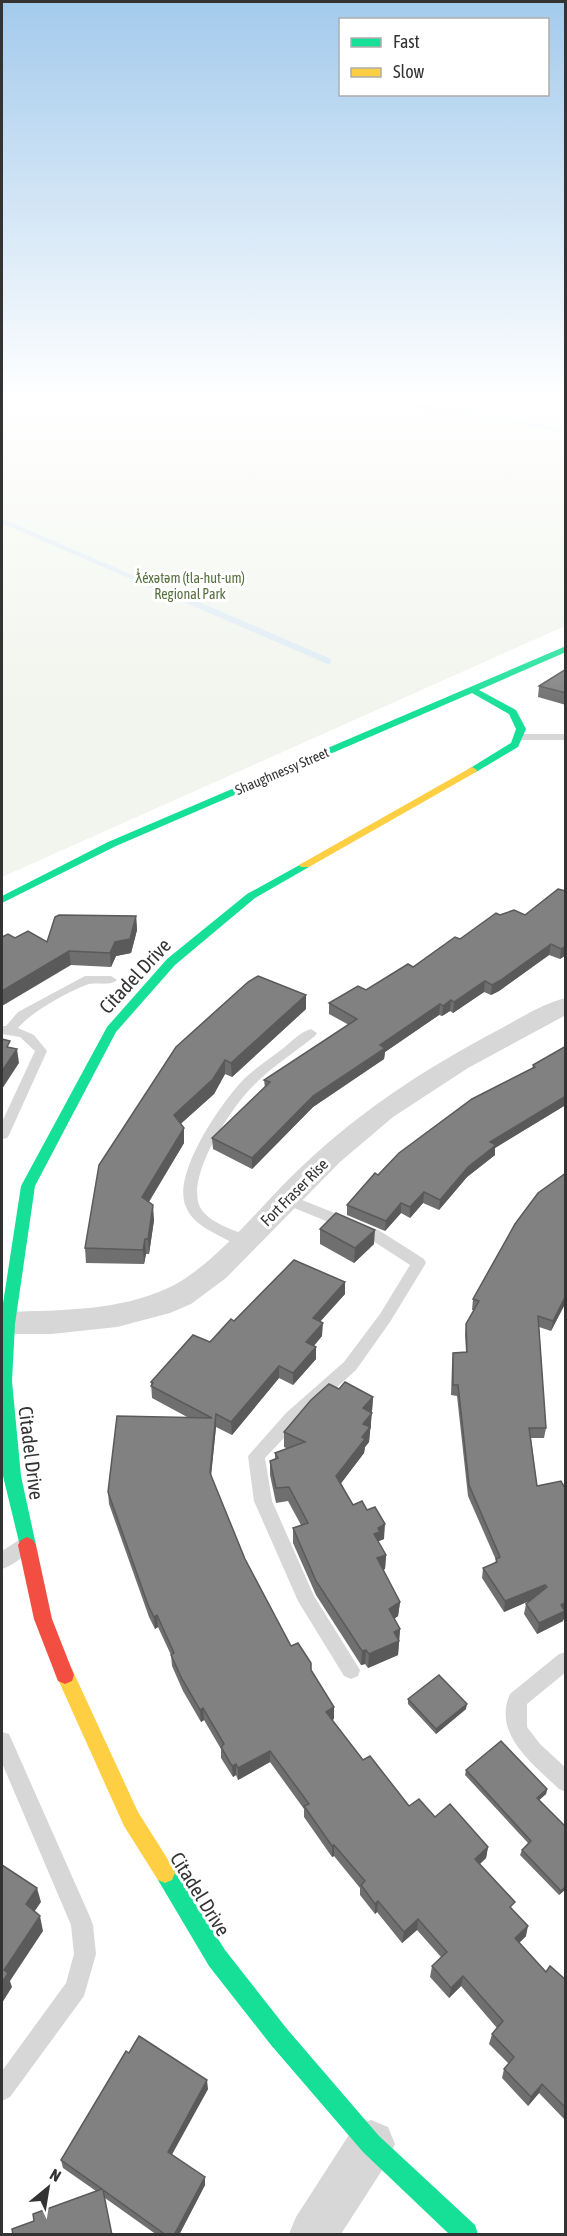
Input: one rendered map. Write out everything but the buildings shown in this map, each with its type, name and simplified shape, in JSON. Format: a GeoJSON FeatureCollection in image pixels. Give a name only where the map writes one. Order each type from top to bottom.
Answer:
{"type":"FeatureCollection","features":[{"type":"Feature","properties":{"kind":"street","name":"Shaughnessy Street"},"geometry":{"type":"LineString","coordinates":[[2,900],[112,844],[566,649]]}},
{"type":"Feature","properties":{"kind":"street"},"geometry":{"type":"LineString","coordinates":[[473,690],[513,712],[519,720],[520,737]]}},
{"type":"Feature","properties":{"kind":"street","name":"Citadel Drive"},"geometry":{"type":"LineString","coordinates":[[466,2235],[371,2144],[279,2037],[217,1958],[131,1819],[72,1697],[43,1619],[12,1476],[5,1419],[4,1324],[28,1186],[111,1030],[171,963],[251,896],[506,752],[520,737]]}},
{"type":"Feature","properties":{"kind":"street","name":"Fort Fraser Rise"},"geometry":{"type":"LineString","coordinates":[[4,1324],[108,1317],[159,1305],[200,1284],[360,1130],[412,1090],[566,1005]]}},
{"type":"Feature","properties":{"kind":"street"},"geometry":{"type":"LineString","coordinates":[[313,2235],[371,2144]]}},
{"type":"Feature","properties":{"kind":"lane"},"geometry":{"type":"LineString","coordinates":[[520,737],[566,736]]}},
{"type":"Feature","properties":{"kind":"lane"},"geometry":{"type":"LineString","coordinates":[[2,1135],[41,1051],[35,1040],[6,1030],[22,1015],[85,980],[111,980]]}},
{"type":"Feature","properties":{"kind":"lane"},"geometry":{"type":"LineString","coordinates":[[245,1241],[205,1221],[193,1208],[188,1193],[190,1184],[212,1136],[237,1095],[249,1082],[312,1034]]}},
{"type":"Feature","properties":{"kind":"lane"},"geometry":{"type":"LineString","coordinates":[[287,1199],[375,1235],[419,1263],[385,1318],[350,1366],[292,1418],[256,1456],[263,1502],[307,1601],[351,1670]]}},
{"type":"Feature","properties":{"kind":"lane"},"geometry":{"type":"LineString","coordinates":[[2,1561],[25,1544]]}},
{"type":"Feature","properties":{"kind":"lane"},"geometry":{"type":"LineString","coordinates":[[566,1660],[517,1700],[517,1730],[533,1751],[566,1782]]}},
{"type":"Feature","properties":{"kind":"lane"},"geometry":{"type":"LineString","coordinates":[[2,1741],[82,1925],[85,1954],[76,1988],[2,2089]]}},
{"type":"Feature","properties":{"kind":"green space","name":"ƛ̓éxətəm (tla-hut-um) Regional Park"},"geometry":{"type":"Polygon","coordinates":[[[2,502],[565,502],[565,626],[2,877],[2,502]]]}},
{"type":"Feature","properties":{"kind":"waterway"},"geometry":{"type":"LineString","coordinates":[[2,521],[185,600]]}},
{"type":"Feature","properties":{"kind":"waterway"},"geometry":{"type":"LineString","coordinates":[[182,598],[328,661]]}},
{"type":"Feature","properties":{"kind":"traffic: fast"},"geometry":{"type":"LineString","coordinates":[[2,900],[112,844],[566,649]]}},
{"type":"Feature","properties":{"kind":"traffic: fast"},"geometry":{"type":"LineString","coordinates":[[472,770],[515,745],[521,729],[513,712],[473,690]]}},
{"type":"Feature","properties":{"kind":"traffic: fast"},"geometry":{"type":"LineString","coordinates":[[27,1545],[12,1476],[4,1381],[7,1324],[28,1186],[111,1030],[171,962],[251,896],[305,865]]}},
{"type":"Feature","properties":{"kind":"traffic: fast"},"geometry":{"type":"LineString","coordinates":[[165,1873],[217,1958],[279,2037],[371,2144],[466,2234]]}},
{"type":"Feature","properties":{"kind":"traffic: slow"},"geometry":{"type":"LineString","coordinates":[[305,865],[472,770]]}},
{"type":"Feature","properties":{"kind":"traffic: slow"},"geometry":{"type":"LineString","coordinates":[[65,1675],[131,1819],[165,1873]]}},
{"type":"Feature","properties":{"kind":"traffic: jam"},"geometry":{"type":"LineString","coordinates":[[27,1545],[43,1619],[65,1675]]}}]}
